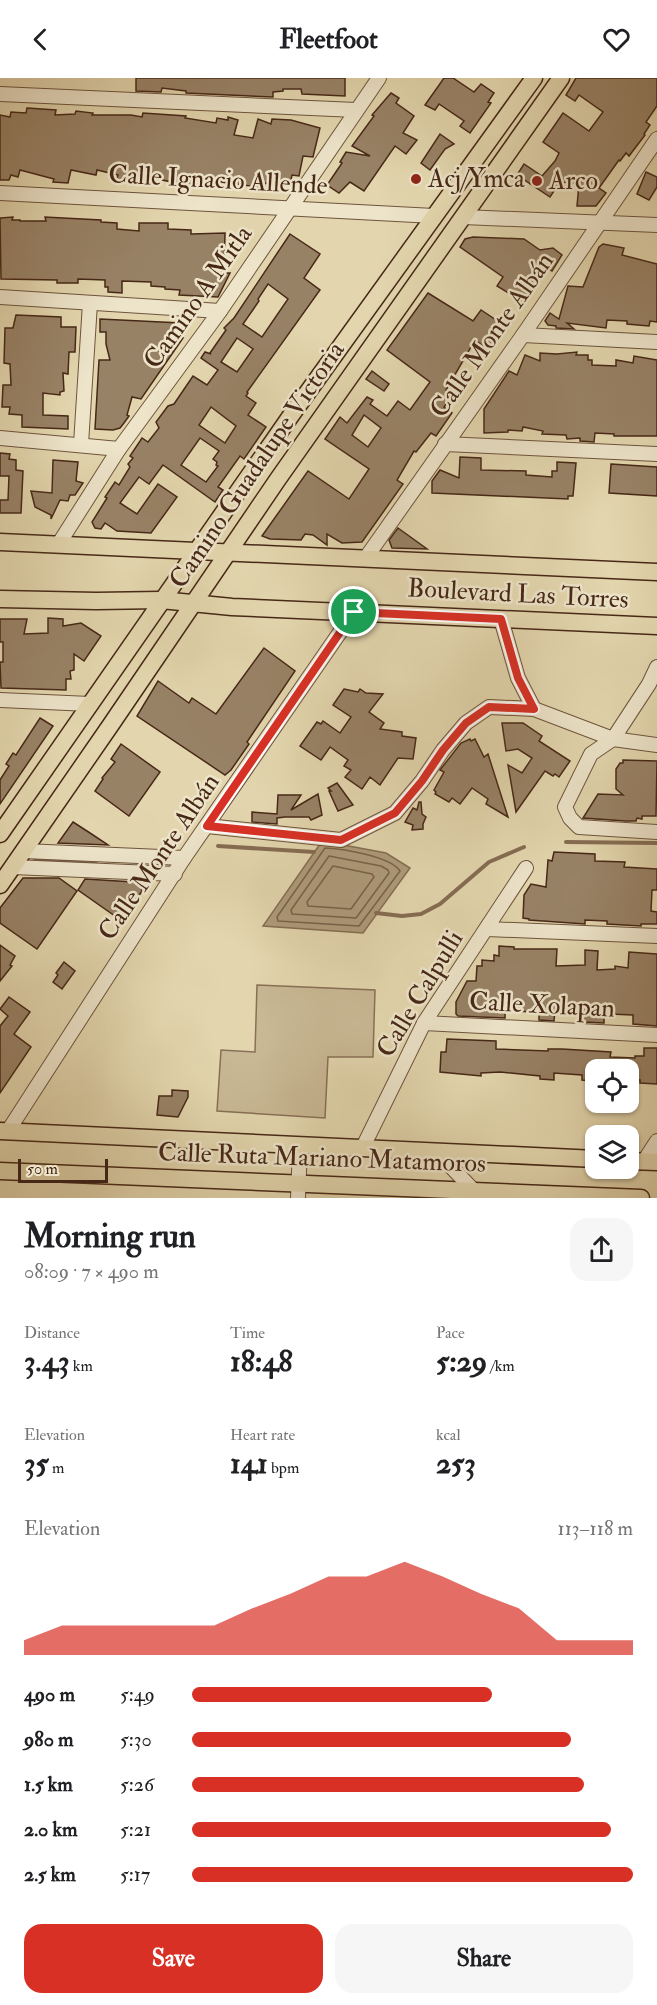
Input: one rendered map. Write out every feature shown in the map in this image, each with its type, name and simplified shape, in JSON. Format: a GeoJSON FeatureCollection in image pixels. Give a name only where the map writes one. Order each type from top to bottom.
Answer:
{"type":"FeatureCollection","features":[{"type":"Feature","properties":{"kind":"main road","name":"Camino Guadalupe Victoria"},"geometry":{"type":"LineString","coordinates":[[0,834],[161,600],[534,78]]}},
{"type":"Feature","properties":{"kind":"main road","name":"Camino Guadalupe Victoria"},"geometry":{"type":"LineString","coordinates":[[0,885],[227,552],[561,78]]}},
{"type":"Feature","properties":{"kind":"main road","name":"Boulevard Las Torres"},"geometry":{"type":"LineString","coordinates":[[0,542],[657,572]]}},
{"type":"Feature","properties":{"kind":"main road","name":"Boulevard Las Torres"},"geometry":{"type":"LineString","coordinates":[[0,599],[161,600],[193,604],[657,626]]}},
{"type":"Feature","properties":{"kind":"main road","name":"Calle Ruta Mariano Matamoros"},"geometry":{"type":"LineString","coordinates":[[4,1131],[585,1159]]}},
{"type":"Feature","properties":{"kind":"main road","name":"Calle Ruta Mariano Matamoros"},"geometry":{"type":"LineString","coordinates":[[0,1171],[299,1191],[641,1198]]}},
{"type":"Feature","properties":{"kind":"street","name":"Camino A Mitla"},"geometry":{"type":"LineString","coordinates":[[58,545],[119,449],[220,311],[379,78]]}},
{"type":"Feature","properties":{"kind":"street"},"geometry":{"type":"LineString","coordinates":[[0,94],[356,110]]}},
{"type":"Feature","properties":{"kind":"street","name":"Calle Monte Albán"},"geometry":{"type":"LineString","coordinates":[[365,559],[523,335],[657,139]]}},
{"type":"Feature","properties":{"kind":"street","name":"Calle Ignacio Allende"},"geometry":{"type":"LineString","coordinates":[[0,193],[434,216]]}},
{"type":"Feature","properties":{"kind":"street"},"geometry":{"type":"LineString","coordinates":[[463,217],[657,225]]}},
{"type":"Feature","properties":{"kind":"street"},"geometry":{"type":"LineString","coordinates":[[0,297],[220,311]]}},
{"type":"Feature","properties":{"kind":"street"},"geometry":{"type":"LineString","coordinates":[[81,444],[90,303]]}},
{"type":"Feature","properties":{"kind":"street"},"geometry":{"type":"LineString","coordinates":[[523,335],[657,342]]}},
{"type":"Feature","properties":{"kind":"street"},"geometry":{"type":"LineString","coordinates":[[0,438],[119,449]]}},
{"type":"Feature","properties":{"kind":"street"},"geometry":{"type":"LineString","coordinates":[[445,444],[657,454]]}},
{"type":"Feature","properties":{"kind":"street","name":"Calle Monte Albán"},"geometry":{"type":"LineString","coordinates":[[4,1131],[184,858],[354,612]]}},
{"type":"Feature","properties":{"kind":"street"},"geometry":{"type":"LineString","coordinates":[[501,619],[518,678],[534,709]]}},
{"type":"Feature","properties":{"kind":"street"},"geometry":{"type":"LineString","coordinates":[[657,667],[649,684],[613,739],[591,754],[566,807],[570,818],[579,827],[657,832]]}},
{"type":"Feature","properties":{"kind":"street"},"geometry":{"type":"LineString","coordinates":[[0,700],[90,704]]}},
{"type":"Feature","properties":{"kind":"street"},"geometry":{"type":"LineString","coordinates":[[207,826],[341,840],[395,813],[466,723],[489,707],[534,709],[613,739],[657,745]]}},
{"type":"Feature","properties":{"kind":"street"},"geometry":{"type":"LineString","coordinates":[[24,851],[184,858]]}},
{"type":"Feature","properties":{"kind":"street"},"geometry":{"type":"LineString","coordinates":[[13,867],[175,874]]}},
{"type":"Feature","properties":{"kind":"street","name":"Calle Calpulli"},"geometry":{"type":"LineString","coordinates":[[362,1149],[424,1023],[526,868]]}},
{"type":"Feature","properties":{"kind":"street"},"geometry":{"type":"LineString","coordinates":[[487,929],[657,936]]}},
{"type":"Feature","properties":{"kind":"street","name":"Calle Xolapan"},"geometry":{"type":"LineString","coordinates":[[424,1023],[657,1035]]}},
{"type":"Feature","properties":{"kind":"street"},"geometry":{"type":"LineString","coordinates":[[643,1161],[657,1142]]}},
{"type":"Feature","properties":{"kind":"street"},"geometry":{"type":"LineString","coordinates":[[299,1191],[300,1146]]}},
{"type":"Feature","properties":{"kind":"street"},"geometry":{"type":"LineString","coordinates":[[437,1152],[476,1194]]}},
{"type":"Feature","properties":{"kind":"shaded area"},"geometry":{"type":"Polygon","coordinates":[[[257,985],[375,990],[373,1057],[328,1057],[325,1118],[217,1111],[221,1050],[255,1052],[257,985]]]}},
{"type":"Feature","properties":{"kind":"water"},"geometry":{"type":"Polygon","coordinates":[[[322,841],[386,853],[410,868],[363,933],[263,926],[322,841]]]}},
{"type":"Feature","properties":{"kind":"building"},"geometry":{"type":"Polygon","coordinates":[[[136,78],[345,78],[345,96],[302,94],[301,89],[283,89],[283,91],[273,92],[273,97],[186,93],[186,91],[162,88],[161,92],[136,91],[136,78]]]}},
{"type":"Feature","properties":{"kind":"building"},"geometry":{"type":"Polygon","coordinates":[[[444,78],[453,78],[474,92],[481,84],[494,93],[488,102],[491,103],[470,133],[460,126],[464,121],[439,104],[435,110],[425,105],[444,78]]]}},
{"type":"Feature","properties":{"kind":"building"},"geometry":{"type":"Polygon","coordinates":[[[576,78],[657,78],[657,106],[646,122],[650,125],[629,156],[626,153],[619,160],[599,188],[606,193],[596,206],[577,206],[579,184],[560,182],[550,197],[517,175],[524,164],[542,176],[555,161],[559,153],[543,142],[563,113],[589,131],[603,112],[579,95],[575,101],[566,95],[576,78]]]}},
{"type":"Feature","properties":{"kind":"building"},"geometry":{"type":"Polygon","coordinates":[[[391,93],[399,98],[396,103],[414,116],[403,133],[417,140],[406,154],[395,146],[364,191],[350,182],[339,193],[327,185],[342,163],[340,162],[346,152],[370,156],[352,146],[374,116],[372,115],[391,93]]]}},
{"type":"Feature","properties":{"kind":"building"},"geometry":{"type":"Polygon","coordinates":[[[27,108],[56,110],[55,115],[75,114],[76,111],[93,113],[92,115],[142,117],[143,113],[186,116],[185,118],[216,123],[217,118],[228,120],[228,117],[238,120],[234,135],[253,138],[258,119],[271,124],[272,119],[291,120],[320,128],[313,157],[303,156],[299,176],[292,175],[290,184],[270,181],[270,184],[265,183],[264,188],[203,178],[201,188],[128,173],[126,182],[116,180],[118,175],[97,170],[96,175],[71,170],[68,183],[53,182],[54,179],[20,170],[18,177],[11,175],[9,180],[0,180],[0,115],[10,117],[11,112],[26,113],[27,108]]]}},
{"type":"Feature","properties":{"kind":"building"},"geometry":{"type":"Polygon","coordinates":[[[440,134],[454,144],[445,149],[430,170],[421,163],[440,134]]]}},
{"type":"Feature","properties":{"kind":"building"},"geometry":{"type":"Polygon","coordinates":[[[646,172],[657,177],[657,187],[649,200],[637,194],[646,172]]]}},
{"type":"Feature","properties":{"kind":"building"},"geometry":{"type":"Polygon","coordinates":[[[13,217],[12,220],[20,221],[46,221],[45,217],[101,220],[101,222],[117,223],[117,229],[139,231],[139,223],[168,223],[168,229],[191,230],[191,234],[225,233],[224,273],[230,273],[218,297],[179,295],[180,290],[151,286],[151,282],[122,281],[122,293],[108,292],[105,280],[78,279],[78,283],[57,283],[57,280],[1,279],[0,218],[13,217]]]}},
{"type":"Feature","properties":{"kind":"building"},"geometry":{"type":"Polygon","coordinates":[[[290,234],[320,254],[304,278],[320,290],[247,392],[246,396],[256,403],[248,415],[266,427],[244,459],[240,456],[218,487],[223,490],[215,502],[163,465],[149,484],[139,477],[120,503],[137,514],[158,484],[177,497],[151,533],[117,531],[105,523],[101,529],[95,528],[92,522],[107,498],[105,497],[115,482],[119,485],[130,467],[128,464],[133,458],[130,456],[142,438],[148,442],[159,428],[156,422],[168,406],[174,404],[193,376],[207,385],[218,370],[201,358],[205,352],[211,354],[226,330],[224,328],[234,318],[290,234]],[[268,284],[258,299],[259,301],[243,324],[262,337],[288,299],[268,284]],[[237,338],[221,362],[237,372],[253,349],[237,338]],[[211,407],[199,425],[225,443],[236,426],[211,407]],[[200,438],[181,465],[206,482],[218,466],[213,459],[219,451],[200,438]]]}},
{"type":"Feature","properties":{"kind":"building"},"geometry":{"type":"Polygon","coordinates":[[[473,237],[524,239],[540,250],[553,248],[562,255],[552,271],[542,265],[522,301],[497,286],[503,277],[460,247],[465,239],[473,237]]]}},
{"type":"Feature","properties":{"kind":"building"},"geometry":{"type":"Polygon","coordinates":[[[603,244],[624,248],[622,255],[657,264],[657,322],[650,321],[649,326],[627,324],[627,321],[607,320],[606,328],[567,323],[574,329],[548,325],[545,321],[550,313],[559,319],[568,286],[583,287],[599,247],[603,244]]]}},
{"type":"Feature","properties":{"kind":"building"},"geometry":{"type":"Polygon","coordinates":[[[428,293],[473,321],[481,310],[505,326],[489,350],[475,340],[446,390],[452,396],[444,407],[452,413],[436,436],[431,433],[416,452],[414,451],[397,480],[403,484],[362,542],[342,543],[327,534],[327,545],[313,535],[305,534],[301,540],[270,539],[262,536],[308,471],[349,499],[369,469],[325,439],[340,417],[347,423],[367,397],[373,400],[370,404],[387,416],[398,401],[410,410],[430,382],[387,350],[428,293]],[[364,415],[352,435],[368,447],[381,428],[364,415]]]}},
{"type":"Feature","properties":{"kind":"building"},"geometry":{"type":"Polygon","coordinates":[[[16,315],[61,317],[61,327],[76,327],[75,352],[69,352],[68,374],[63,373],[64,391],[60,392],[60,395],[43,393],[43,415],[68,416],[68,429],[22,427],[22,415],[9,414],[10,407],[2,407],[3,385],[11,385],[10,364],[4,363],[5,328],[13,328],[16,315]]]}},
{"type":"Feature","properties":{"kind":"building"},"geometry":{"type":"Polygon","coordinates":[[[100,319],[181,323],[178,337],[183,338],[141,399],[132,397],[127,415],[129,416],[120,428],[113,430],[95,429],[99,360],[110,360],[106,332],[100,332],[100,319]]]}},
{"type":"Feature","properties":{"kind":"building"},"geometry":{"type":"Polygon","coordinates":[[[577,352],[576,355],[588,355],[588,360],[592,360],[592,365],[616,366],[616,360],[633,363],[634,356],[657,360],[657,436],[614,436],[614,434],[595,433],[594,442],[580,441],[580,438],[567,439],[566,435],[542,434],[543,431],[523,427],[522,431],[484,433],[484,409],[509,371],[517,375],[525,355],[540,361],[540,353],[577,352]]]}},
{"type":"Feature","properties":{"kind":"building"},"geometry":{"type":"Polygon","coordinates":[[[372,371],[389,384],[384,391],[366,379],[372,371]]]}},
{"type":"Feature","properties":{"kind":"building"},"geometry":{"type":"Polygon","coordinates":[[[0,453],[10,454],[9,459],[16,460],[16,470],[23,471],[21,513],[0,513],[0,500],[8,500],[9,476],[0,476],[0,453]]]}},
{"type":"Feature","properties":{"kind":"building"},"geometry":{"type":"Polygon","coordinates":[[[460,457],[481,458],[481,470],[526,471],[526,475],[552,477],[552,471],[557,471],[557,462],[576,463],[573,496],[568,496],[568,499],[432,493],[432,481],[440,470],[459,478],[460,457]]]}},
{"type":"Feature","properties":{"kind":"building"},"geometry":{"type":"Polygon","coordinates":[[[53,460],[78,462],[76,481],[83,483],[75,495],[70,495],[68,501],[60,500],[51,519],[51,515],[35,507],[31,491],[52,493],[53,460]]]}},
{"type":"Feature","properties":{"kind":"building"},"geometry":{"type":"Polygon","coordinates":[[[611,464],[657,467],[657,496],[609,493],[611,464]]]}},
{"type":"Feature","properties":{"kind":"building"},"geometry":{"type":"Polygon","coordinates":[[[398,528],[427,549],[392,548],[389,540],[398,528]]]}},
{"type":"Feature","properties":{"kind":"building"},"geometry":{"type":"Polygon","coordinates":[[[48,618],[63,619],[63,626],[81,623],[101,636],[84,661],[74,654],[74,670],[70,671],[71,679],[66,679],[66,690],[1,688],[0,662],[3,662],[3,642],[0,642],[0,619],[27,619],[24,634],[48,633],[48,618]]]}},
{"type":"Feature","properties":{"kind":"building"},"geometry":{"type":"Polygon","coordinates":[[[264,648],[295,671],[247,742],[249,744],[225,775],[137,716],[158,681],[189,703],[192,698],[216,714],[264,648]]]}},
{"type":"Feature","properties":{"kind":"building"},"geometry":{"type":"Polygon","coordinates":[[[344,689],[358,692],[360,689],[366,693],[383,694],[369,712],[384,723],[380,729],[402,732],[402,736],[416,738],[413,759],[398,758],[380,785],[370,777],[362,789],[345,777],[351,770],[344,766],[348,760],[330,747],[321,760],[300,746],[317,722],[321,724],[323,721],[340,733],[351,717],[333,705],[344,689]]]}},
{"type":"Feature","properties":{"kind":"building"},"geometry":{"type":"Polygon","coordinates":[[[40,718],[53,726],[0,804],[0,780],[9,766],[6,764],[13,753],[16,755],[40,718]]]}},
{"type":"Feature","properties":{"kind":"building"},"geometry":{"type":"Polygon","coordinates":[[[502,723],[523,723],[542,736],[539,741],[570,761],[559,777],[545,771],[516,812],[508,765],[522,773],[532,758],[518,749],[506,751],[502,723]]]}},
{"type":"Feature","properties":{"kind":"building"},"geometry":{"type":"Polygon","coordinates":[[[470,739],[471,741],[475,739],[484,757],[488,754],[508,817],[486,804],[488,799],[472,788],[460,804],[452,798],[449,802],[435,794],[434,790],[444,772],[440,770],[461,743],[470,739]]]}},
{"type":"Feature","properties":{"kind":"building"},"geometry":{"type":"Polygon","coordinates":[[[121,744],[160,772],[129,816],[95,791],[115,762],[111,759],[121,744]]]}},
{"type":"Feature","properties":{"kind":"building"},"geometry":{"type":"Polygon","coordinates":[[[623,760],[657,761],[656,816],[642,816],[642,819],[637,818],[636,821],[583,818],[598,794],[623,795],[616,789],[616,769],[620,763],[623,763],[623,760]]]}},
{"type":"Feature","properties":{"kind":"building"},"geometry":{"type":"Polygon","coordinates":[[[337,783],[353,805],[338,811],[328,788],[337,783]]]}},
{"type":"Feature","properties":{"kind":"building"},"geometry":{"type":"Polygon","coordinates":[[[318,794],[322,815],[311,820],[309,817],[285,817],[277,818],[277,824],[252,822],[252,812],[277,814],[278,795],[301,795],[291,810],[318,794]]]}},
{"type":"Feature","properties":{"kind":"building"},"geometry":{"type":"Polygon","coordinates":[[[421,802],[422,814],[426,817],[423,829],[412,830],[413,825],[405,822],[413,808],[417,810],[421,802]]]}},
{"type":"Feature","properties":{"kind":"building"},"geometry":{"type":"Polygon","coordinates":[[[73,822],[90,833],[108,845],[58,843],[73,822]]]}},
{"type":"Feature","properties":{"kind":"building"},"geometry":{"type":"Polygon","coordinates":[[[554,852],[595,854],[595,861],[625,862],[624,867],[657,869],[657,890],[652,890],[651,911],[657,912],[657,924],[641,924],[641,926],[585,920],[585,924],[523,918],[524,895],[531,884],[546,887],[548,860],[552,861],[554,852]]]}},
{"type":"Feature","properties":{"kind":"building"},"geometry":{"type":"Polygon","coordinates":[[[23,878],[59,878],[77,891],[37,949],[0,923],[0,908],[23,878]]]}},
{"type":"Feature","properties":{"kind":"building"},"geometry":{"type":"Polygon","coordinates":[[[85,879],[134,882],[141,887],[142,891],[122,921],[78,890],[85,879]]]}},
{"type":"Feature","properties":{"kind":"building"},"geometry":{"type":"Polygon","coordinates":[[[0,945],[15,956],[10,965],[12,966],[0,981],[0,945]]]}},
{"type":"Feature","properties":{"kind":"building"},"geometry":{"type":"Polygon","coordinates":[[[499,946],[514,947],[514,949],[557,949],[556,966],[585,965],[585,950],[598,951],[597,970],[615,969],[615,966],[628,968],[629,952],[657,954],[657,1026],[633,1024],[633,1015],[609,1014],[604,1015],[604,1023],[583,1022],[583,1011],[555,1010],[554,1021],[539,1020],[539,1012],[505,1011],[505,1018],[458,1016],[456,1002],[467,981],[476,981],[477,966],[482,966],[482,960],[494,961],[494,955],[499,956],[499,946]]]}},
{"type":"Feature","properties":{"kind":"building"},"geometry":{"type":"Polygon","coordinates":[[[64,962],[75,971],[62,989],[53,982],[64,962]]]}},
{"type":"Feature","properties":{"kind":"building"},"geometry":{"type":"Polygon","coordinates":[[[9,997],[30,1012],[14,1034],[31,1047],[0,1093],[0,1026],[8,1016],[0,1009],[9,997]]]}},
{"type":"Feature","properties":{"kind":"building"},"geometry":{"type":"Polygon","coordinates":[[[447,1039],[496,1041],[496,1049],[611,1052],[610,1057],[635,1058],[635,1056],[644,1056],[644,1048],[657,1048],[657,1084],[640,1083],[639,1059],[585,1059],[585,1080],[582,1080],[582,1075],[554,1073],[554,1080],[540,1079],[540,1076],[500,1072],[481,1073],[481,1076],[440,1072],[441,1052],[446,1052],[447,1039]]]}},
{"type":"Feature","properties":{"kind":"building"},"geometry":{"type":"Polygon","coordinates":[[[172,1090],[188,1091],[188,1097],[178,1117],[157,1115],[159,1096],[172,1096],[172,1090]]]}},
{"type":"Feature","properties":{"kind":"waterway"},"geometry":{"type":"LineString","coordinates":[[566,842],[657,843]]}},
{"type":"Feature","properties":{"kind":"waterway"},"geometry":{"type":"LineString","coordinates":[[218,846],[314,852]]}},
{"type":"Feature","properties":{"kind":"waterway"},"geometry":{"type":"LineString","coordinates":[[376,913],[402,916],[421,914],[440,904],[489,862],[524,847]]}},
{"type":"Feature","properties":{"kind":"waterway"},"geometry":{"type":"LineString","coordinates":[[35,860],[96,864]]}},
{"type":"Feature","properties":{"kind":"place","name":"Acj/Ymca"},"geometry":{"type":"Point","coordinates":[416,179]}},
{"type":"Feature","properties":{"kind":"place","name":"Arco"},"geometry":{"type":"Point","coordinates":[537,181]}},
{"type":"Feature","properties":{"kind":"route"},"geometry":{"type":"LineString","coordinates":[[354,612],[501,619],[518,678],[534,709],[489,707],[466,723],[395,813],[341,840],[207,826],[256,755],[354,612]]}}]}
